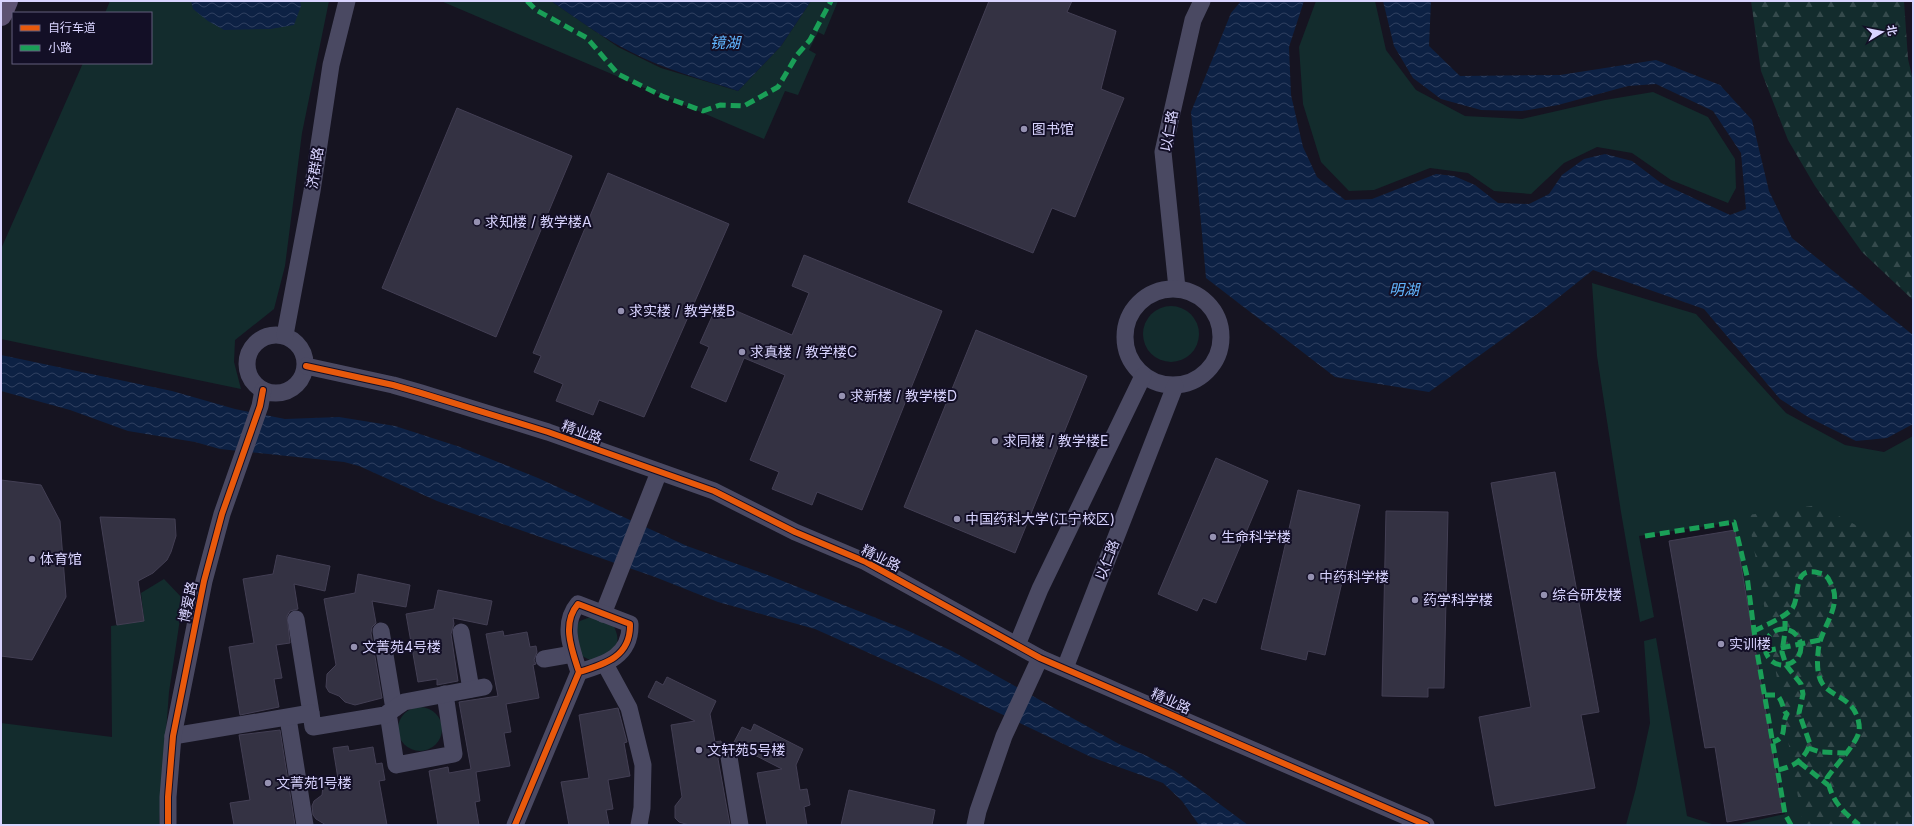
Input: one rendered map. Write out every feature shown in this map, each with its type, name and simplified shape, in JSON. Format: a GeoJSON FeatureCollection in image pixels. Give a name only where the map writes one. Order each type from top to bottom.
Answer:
{"type":"FeatureCollection","features":[{"type":"Feature","properties":{"kind":"main road"},"geometry":{"type":"LineString","coordinates":[[1,15],[7,1]]}},
{"type":"Feature","properties":{"kind":"street","name":"济群路"},"geometry":{"type":"LineString","coordinates":[[285,335],[312,191],[331,65],[347,1]]}},
{"type":"Feature","properties":{"kind":"street","name":"以仁路"},"geometry":{"type":"LineString","coordinates":[[1177,288],[1163,152],[1193,20],[1202,1]]}},
{"type":"Feature","properties":{"kind":"street"},"geometry":{"type":"LineString","coordinates":[[1177,288],[1197,296],[1206,302],[1216,315],[1221,330],[1220,346],[1215,362],[1204,374],[1191,382],[1175,386],[1158,384],[1143,376],[1132,364],[1125,349],[1124,333],[1128,317],[1136,304],[1148,295],[1162,289],[1177,288]]}},
{"type":"Feature","properties":{"kind":"street"},"geometry":{"type":"LineString","coordinates":[[275,334],[285,335],[294,340],[300,347],[305,356],[306,366],[298,383],[291,389],[282,393],[272,393],[261,398],[255,385],[249,377],[247,357],[251,348],[257,341],[265,336],[275,334]]}},
{"type":"Feature","properties":{"kind":"street","name":"精业路"},"geometry":{"type":"LineString","coordinates":[[306,366],[414,391],[548,432],[714,491],[795,532],[866,562],[1040,658],[1426,825]]}},
{"type":"Feature","properties":{"kind":"street"},"geometry":{"type":"LineString","coordinates":[[1017,645],[1040,589],[1143,376]]}},
{"type":"Feature","properties":{"kind":"street","name":"以仁路"},"geometry":{"type":"LineString","coordinates":[[1065,668],[1175,386]]}},
{"type":"Feature","properties":{"kind":"street","name":"博爱路"},"geometry":{"type":"LineString","coordinates":[[168,825],[168,798],[173,736],[204,581],[222,514],[261,398]]}},
{"type":"Feature","properties":{"kind":"street"},"geometry":{"type":"LineString","coordinates":[[603,614],[610,592],[659,472]]}},
{"type":"Feature","properties":{"kind":"street"},"geometry":{"type":"LineString","coordinates":[[515,825],[580,672],[573,654],[568,625],[574,609],[578,604],[630,624],[630,635],[622,652],[605,664],[580,672]]}},
{"type":"Feature","properties":{"kind":"street"},"geometry":{"type":"LineString","coordinates":[[296,619],[313,727],[385,715],[404,702],[477,688],[461,632]]}},
{"type":"Feature","properties":{"kind":"street"},"geometry":{"type":"LineString","coordinates":[[381,632],[396,765],[454,754],[445,694]]}},
{"type":"Feature","properties":{"kind":"street"},"geometry":{"type":"LineString","coordinates":[[544,659],[573,654]]}},
{"type":"Feature","properties":{"kind":"street"},"geometry":{"type":"LineString","coordinates":[[975,825],[978,811],[1004,736],[1040,658]]}},
{"type":"Feature","properties":{"kind":"street"},"geometry":{"type":"LineString","coordinates":[[605,664],[629,708],[642,765],[642,808],[639,825]]}},
{"type":"Feature","properties":{"kind":"street"},"geometry":{"type":"LineString","coordinates":[[173,736],[311,713]]}},
{"type":"Feature","properties":{"kind":"street"},"geometry":{"type":"LineString","coordinates":[[288,718],[305,825]]}},
{"type":"Feature","properties":{"kind":"street"},"geometry":{"type":"LineString","coordinates":[[729,757],[740,825]]}},
{"type":"Feature","properties":{"kind":"green space"},"geometry":{"type":"Polygon","coordinates":[[[110,1],[329,1],[302,133],[285,266],[274,309],[235,340],[234,362],[241,389],[1,339],[1,249],[83,64],[152,64],[152,12],[105,12],[110,1]]]}},
{"type":"Feature","properties":{"kind":"green space"},"geometry":{"type":"Polygon","coordinates":[[[441,1],[551,1],[618,47],[661,68],[738,91],[781,46],[811,1],[838,1],[824,35],[818,32],[809,50],[816,54],[798,95],[785,91],[764,139],[441,1]]]}},
{"type":"Feature","properties":{"kind":"green space"},"geometry":{"type":"Polygon","coordinates":[[[1316,1],[1375,1],[1386,50],[1416,90],[1465,116],[1522,119],[1605,100],[1653,92],[1708,117],[1735,159],[1736,188],[1728,203],[1671,180],[1632,153],[1597,147],[1564,163],[1531,194],[1494,191],[1468,173],[1430,168],[1374,190],[1349,191],[1321,162],[1303,104],[1299,47],[1316,1]]]}},
{"type":"Feature","properties":{"kind":"green space"},"geometry":{"type":"Polygon","coordinates":[[[1751,1],[1904,1],[1908,59],[1913,80],[1913,300],[1862,252],[1815,186],[1788,140],[1761,71],[1751,1]]]}},
{"type":"Feature","properties":{"kind":"green space"},"geometry":{"type":"Polygon","coordinates":[[[1592,283],[1696,314],[1786,413],[1845,445],[1884,452],[1913,436],[1913,825],[1735,825],[1785,814],[1734,522],[1639,536],[1654,617],[1640,622],[1621,512],[1597,356],[1592,283]]]}},
{"type":"Feature","properties":{"kind":"green space"},"geometry":{"type":"Polygon","coordinates":[[[1171,306],[1182,308],[1191,314],[1197,323],[1199,334],[1197,345],[1191,354],[1182,360],[1171,362],[1160,360],[1151,354],[1145,345],[1143,334],[1145,323],[1151,314],[1160,308],[1171,306]]]}},
{"type":"Feature","properties":{"kind":"green space"},"geometry":{"type":"Polygon","coordinates":[[[1818,505],[1867,531],[1901,527],[1913,520],[1913,825],[1803,825],[1748,515],[1818,505]]]}},
{"type":"Feature","properties":{"kind":"green space"},"geometry":{"type":"Polygon","coordinates":[[[164,579],[183,599],[169,692],[159,825],[1,825],[1,723],[112,737],[111,626],[144,621],[141,593],[164,579]]]}},
{"type":"Feature","properties":{"kind":"green space"},"geometry":{"type":"Polygon","coordinates":[[[593,616],[612,623],[616,631],[617,643],[614,648],[605,655],[592,661],[578,654],[576,626],[580,621],[593,616]]]}},
{"type":"Feature","properties":{"kind":"green space"},"geometry":{"type":"Polygon","coordinates":[[[1656,638],[1687,816],[1715,825],[1626,825],[1636,788],[1650,723],[1644,641],[1656,638]]]}},
{"type":"Feature","properties":{"kind":"green space"},"geometry":{"type":"Polygon","coordinates":[[[420,707],[432,711],[438,717],[442,729],[438,741],[432,747],[420,751],[408,747],[402,741],[398,729],[402,717],[408,711],[420,707]]]}},
{"type":"Feature","properties":{"kind":"water"},"geometry":{"type":"Polygon","coordinates":[[[191,1],[300,1],[301,6],[294,25],[271,29],[224,30],[208,21],[193,9],[191,1]]]}},
{"type":"Feature","properties":{"kind":"water","name":"镜湖"},"geometry":{"type":"Polygon","coordinates":[[[551,1],[811,1],[781,46],[738,91],[670,69],[621,47],[551,1]]]}},
{"type":"Feature","properties":{"kind":"water","name":"明湖"},"geometry":{"type":"Polygon","coordinates":[[[1241,1],[1304,1],[1289,47],[1291,95],[1303,147],[1317,177],[1345,200],[1372,199],[1436,174],[1454,176],[1475,185],[1498,203],[1529,204],[1549,194],[1562,175],[1584,159],[1605,154],[1632,161],[1661,183],[1730,215],[1746,209],[1741,153],[1713,111],[1656,84],[1628,86],[1558,105],[1522,111],[1481,110],[1441,99],[1413,78],[1394,46],[1383,1],[1431,1],[1429,46],[1460,76],[1560,75],[1656,60],[1720,85],[1752,120],[1769,191],[1792,238],[1913,335],[1913,424],[1887,438],[1856,441],[1808,417],[1780,399],[1704,309],[1593,270],[1544,309],[1429,392],[1335,377],[1206,278],[1191,112],[1231,13],[1241,1]]]}},
{"type":"Feature","properties":{"kind":"water"},"geometry":{"type":"Polygon","coordinates":[[[1,355],[172,391],[235,409],[285,419],[339,417],[395,426],[460,447],[538,478],[687,546],[765,574],[904,629],[952,651],[1119,744],[1145,755],[1175,771],[1248,825],[1199,825],[1182,801],[1163,783],[1091,757],[932,681],[815,629],[718,602],[655,577],[437,501],[359,466],[344,462],[220,449],[195,442],[128,431],[70,410],[1,391],[1,355]]]}},
{"type":"Feature","properties":{"kind":"building","name":"图书馆"},"geometry":{"type":"Polygon","coordinates":[[[989,1],[1072,1],[1067,12],[1116,31],[1101,89],[1124,98],[1075,217],[1052,208],[1033,253],[908,202],[989,1]]]}},
{"type":"Feature","properties":{"kind":"building","name":"求知楼 / 教学楼A"},"geometry":{"type":"Polygon","coordinates":[[[457,108],[572,156],[496,337],[382,288],[457,108]]]}},
{"type":"Feature","properties":{"kind":"building","name":"求实楼 / 教学楼B"},"geometry":{"type":"Polygon","coordinates":[[[608,173],[729,224],[644,417],[599,400],[593,415],[556,401],[563,384],[534,372],[541,356],[533,353],[608,173]]]}},
{"type":"Feature","properties":{"kind":"building","name":"求新楼 / 教学楼D"},"geometry":{"type":"Polygon","coordinates":[[[804,255],[942,311],[862,510],[817,492],[812,505],[772,489],[779,472],[750,460],[785,375],[744,358],[726,402],[691,387],[709,347],[700,343],[718,303],[792,335],[809,293],[792,286],[804,255]]]}},
{"type":"Feature","properties":{"kind":"building","name":"求同楼 / 教学楼E"},"geometry":{"type":"Polygon","coordinates":[[[976,330],[1087,376],[1015,553],[904,507],[976,330]]]}},
{"type":"Feature","properties":{"kind":"building","name":"生命科学楼"},"geometry":{"type":"Polygon","coordinates":[[[1216,458],[1268,481],[1216,603],[1203,598],[1197,611],[1158,594],[1216,458]]]}},
{"type":"Feature","properties":{"kind":"building","name":"综合研发楼"},"geometry":{"type":"Polygon","coordinates":[[[1555,472],[1599,712],[1581,715],[1595,788],[1495,806],[1479,717],[1531,707],[1491,483],[1555,472]]]}},
{"type":"Feature","properties":{"kind":"building","name":"体育馆"},"geometry":{"type":"Polygon","coordinates":[[[1,480],[41,485],[60,521],[66,597],[32,660],[1,656],[1,480]]]}},
{"type":"Feature","properties":{"kind":"building","name":"中药科学楼"},"geometry":{"type":"Polygon","coordinates":[[[1298,490],[1360,505],[1325,655],[1308,651],[1306,660],[1261,649],[1298,490]]]}},
{"type":"Feature","properties":{"kind":"building","name":"药学科学楼"},"geometry":{"type":"Polygon","coordinates":[[[1386,511],[1448,512],[1444,688],[1428,688],[1428,697],[1382,696],[1386,511]]]}},
{"type":"Feature","properties":{"kind":"building"},"geometry":{"type":"Polygon","coordinates":[[[100,517],[175,519],[176,536],[167,560],[153,573],[138,581],[144,621],[117,625],[100,517]]]}},
{"type":"Feature","properties":{"kind":"building","name":"实训楼"},"geometry":{"type":"Polygon","coordinates":[[[1735,530],[1783,812],[1727,822],[1715,747],[1705,748],[1669,541],[1735,530]]]}},
{"type":"Feature","properties":{"kind":"building"},"geometry":{"type":"Polygon","coordinates":[[[277,555],[330,566],[325,591],[294,584],[298,609],[290,611],[287,616],[290,643],[276,645],[282,678],[274,679],[279,707],[240,715],[229,647],[254,643],[243,579],[273,574],[277,555]]]}},
{"type":"Feature","properties":{"kind":"building","name":"文菁苑4号楼"},"geometry":{"type":"Polygon","coordinates":[[[358,574],[410,585],[406,607],[372,601],[376,623],[372,627],[371,633],[382,698],[355,705],[345,702],[339,696],[329,692],[326,687],[327,674],[336,665],[324,599],[355,593],[358,574]]]}},
{"type":"Feature","properties":{"kind":"building"},"geometry":{"type":"Polygon","coordinates":[[[438,590],[492,601],[487,625],[453,618],[454,624],[451,634],[458,681],[437,685],[437,679],[418,682],[406,614],[434,609],[438,590]]]}},
{"type":"Feature","properties":{"kind":"building"},"geometry":{"type":"Polygon","coordinates":[[[503,631],[504,636],[527,632],[530,647],[536,646],[537,652],[534,660],[536,664],[533,665],[539,698],[506,704],[511,732],[504,733],[510,766],[476,772],[480,801],[475,802],[479,825],[438,825],[429,771],[448,767],[449,773],[471,769],[459,702],[498,696],[486,634],[503,631]]]}},
{"type":"Feature","properties":{"kind":"building","name":"文轩苑5号楼"},"geometry":{"type":"Polygon","coordinates":[[[667,677],[716,701],[710,714],[715,742],[721,741],[722,750],[718,759],[730,825],[689,825],[679,822],[675,818],[675,806],[682,797],[671,725],[695,721],[648,697],[656,681],[663,685],[667,677]]]}},
{"type":"Feature","properties":{"kind":"building"},"geometry":{"type":"Polygon","coordinates":[[[618,708],[627,742],[624,743],[630,776],[608,780],[613,809],[606,810],[609,825],[569,825],[561,782],[589,778],[579,715],[618,708]]]}},
{"type":"Feature","properties":{"kind":"building"},"geometry":{"type":"Polygon","coordinates":[[[754,724],[803,749],[796,765],[800,790],[807,789],[810,805],[804,807],[807,825],[767,825],[757,773],[782,769],[733,744],[742,727],[751,731],[754,724]]]}},
{"type":"Feature","properties":{"kind":"building","name":"文菁苑1号楼"},"geometry":{"type":"Polygon","coordinates":[[[280,730],[295,825],[234,825],[230,803],[250,800],[239,735],[280,730]]]}},
{"type":"Feature","properties":{"kind":"building"},"geometry":{"type":"Polygon","coordinates":[[[348,746],[349,751],[373,747],[376,764],[382,763],[385,780],[379,781],[387,825],[326,825],[316,819],[313,815],[312,806],[314,801],[322,795],[323,786],[327,782],[338,779],[333,748],[348,746]]]}},
{"type":"Feature","properties":{"kind":"building"},"geometry":{"type":"Polygon","coordinates":[[[849,790],[935,810],[932,825],[841,825],[849,790]]]}},
{"type":"Feature","properties":{"kind":"marked path"},"geometry":{"type":"LineString","coordinates":[[527,1],[536,10],[587,38],[618,74],[662,96],[703,111],[720,105],[744,106],[778,87],[797,55],[810,40],[831,1]]}},
{"type":"Feature","properties":{"kind":"marked path"},"geometry":{"type":"LineString","coordinates":[[1645,536],[1734,522],[1747,576],[1756,646],[1785,814],[1791,825]]}},
{"type":"Feature","properties":{"kind":"marked path"},"geometry":{"type":"LineString","coordinates":[[1754,631],[1778,619],[1791,610],[1796,598],[1800,578],[1804,574],[1810,572],[1819,573],[1825,575],[1828,579],[1834,591],[1835,600],[1819,644],[1818,672],[1820,680],[1826,688],[1851,706],[1858,719],[1859,727],[1858,734],[1853,744],[1827,778],[1829,786],[1838,804],[1847,815],[1859,825]]}},
{"type":"Feature","properties":{"kind":"marked path"},"geometry":{"type":"LineString","coordinates":[[1778,770],[1798,762],[1808,750],[1810,744],[1799,713],[1803,694],[1801,684],[1786,665],[1782,652],[1785,632],[1785,614]]}},
{"type":"Feature","properties":{"kind":"marked path"},"geometry":{"type":"LineString","coordinates":[[1786,629],[1796,634],[1800,640],[1801,647],[1800,654],[1796,660],[1790,664],[1780,665],[1770,660],[1766,654],[1765,644],[1770,634],[1776,630],[1786,629]]}},
{"type":"Feature","properties":{"kind":"marked path"},"geometry":{"type":"LineString","coordinates":[[1766,651],[1820,640]]}},
{"type":"Feature","properties":{"kind":"marked path"},"geometry":{"type":"LineString","coordinates":[[1765,695],[1777,695],[1781,700],[1787,714],[1783,734],[1778,740],[1773,742]]}},
{"type":"Feature","properties":{"kind":"marked path"},"geometry":{"type":"LineString","coordinates":[[1808,748],[1820,752],[1845,753]]}},
{"type":"Feature","properties":{"kind":"marked path"},"geometry":{"type":"LineString","coordinates":[[1799,762],[1828,785]]}},
{"type":"Feature","properties":{"kind":"cycle path"},"geometry":{"type":"LineString","coordinates":[[306,366],[393,385],[421,393],[548,432],[714,491],[795,532],[866,562],[1040,658],[1426,825]]}},
{"type":"Feature","properties":{"kind":"cycle path"},"geometry":{"type":"LineString","coordinates":[[168,825],[168,797],[173,736],[204,581],[222,514],[260,406],[263,390]]}},
{"type":"Feature","properties":{"kind":"cycle path"},"geometry":{"type":"LineString","coordinates":[[515,825],[579,672],[571,646],[569,629],[573,612],[578,604],[630,624],[626,644],[615,657],[598,666],[579,672]]}},
{"type":"Feature","properties":{"kind":"place","name":"图书馆"},"geometry":{"type":"Point","coordinates":[1024,129]}},
{"type":"Feature","properties":{"kind":"place","name":"求知楼 / 教学楼A"},"geometry":{"type":"Point","coordinates":[477,222]}},
{"type":"Feature","properties":{"kind":"place","name":"求实楼 / 教学楼B"},"geometry":{"type":"Point","coordinates":[621,311]}},
{"type":"Feature","properties":{"kind":"place","name":"求真楼 / 教学楼C"},"geometry":{"type":"Point","coordinates":[742,352]}},
{"type":"Feature","properties":{"kind":"place","name":"求新楼 / 教学楼D"},"geometry":{"type":"Point","coordinates":[842,396]}},
{"type":"Feature","properties":{"kind":"place","name":"求同楼 / 教学楼E"},"geometry":{"type":"Point","coordinates":[995,441]}},
{"type":"Feature","properties":{"kind":"place","name":"中国药科大学(江宁校区)"},"geometry":{"type":"Point","coordinates":[957,519]}},
{"type":"Feature","properties":{"kind":"place","name":"生命科学楼"},"geometry":{"type":"Point","coordinates":[1213,537]}},
{"type":"Feature","properties":{"kind":"place","name":"体育馆"},"geometry":{"type":"Point","coordinates":[32,559]}},
{"type":"Feature","properties":{"kind":"place","name":"中药科学楼"},"geometry":{"type":"Point","coordinates":[1311,577]}},
{"type":"Feature","properties":{"kind":"place","name":"综合研发楼"},"geometry":{"type":"Point","coordinates":[1544,595]}},
{"type":"Feature","properties":{"kind":"place","name":"药学科学楼"},"geometry":{"type":"Point","coordinates":[1415,600]}},
{"type":"Feature","properties":{"kind":"place","name":"实训楼"},"geometry":{"type":"Point","coordinates":[1721,644]}},
{"type":"Feature","properties":{"kind":"place","name":"文菁苑4号楼"},"geometry":{"type":"Point","coordinates":[354,647]}},
{"type":"Feature","properties":{"kind":"place","name":"文轩苑5号楼"},"geometry":{"type":"Point","coordinates":[699,750]}},
{"type":"Feature","properties":{"kind":"place","name":"文菁苑1号楼"},"geometry":{"type":"Point","coordinates":[268,783]}}]}
